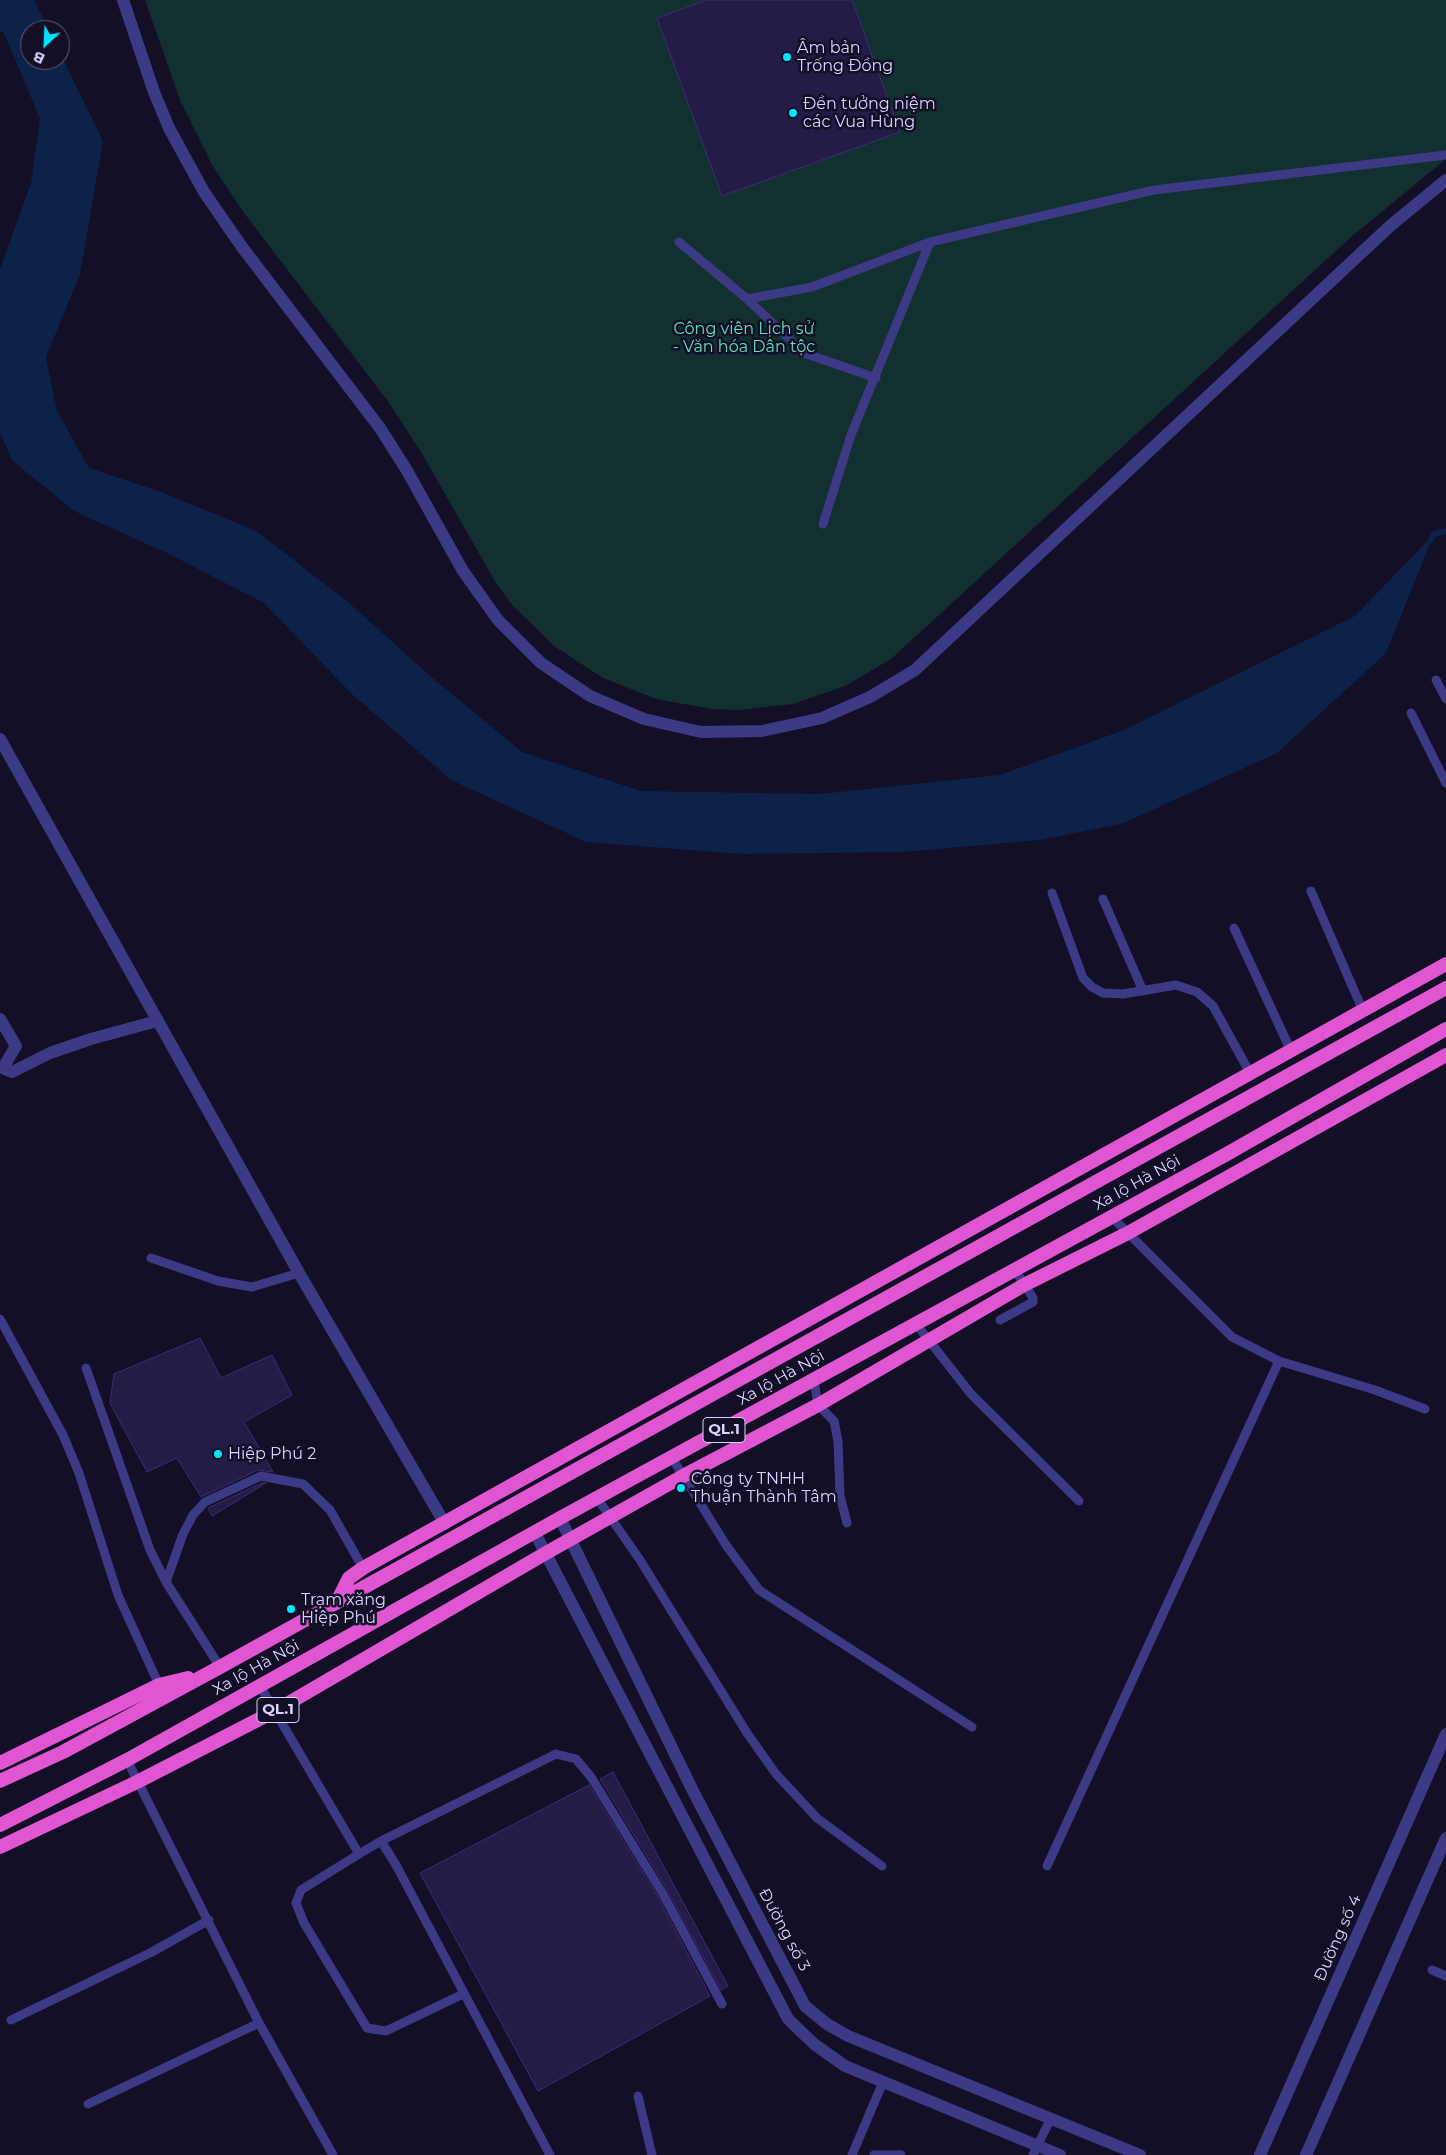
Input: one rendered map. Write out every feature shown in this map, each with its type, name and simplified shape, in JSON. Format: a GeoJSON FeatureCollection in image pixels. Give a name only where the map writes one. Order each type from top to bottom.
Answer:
{"type":"FeatureCollection","features":[{"type":"Feature","properties":{"kind":"highway"},"geometry":{"type":"LineString","coordinates":[[338,1600],[350,1578],[363,1568],[445,1524],[1446,964]]}},
{"type":"Feature","properties":{"kind":"highway","name":"Xa lộ Hà Nội"},"geometry":{"type":"LineString","coordinates":[[0,1781],[63,1752],[220,1667],[1446,988]]}},
{"type":"Feature","properties":{"kind":"highway","name":"Xa lộ Hà Nội"},"geometry":{"type":"LineString","coordinates":[[0,1826],[127,1760],[560,1518],[1112,1217],[1446,1030]]}},
{"type":"Feature","properties":{"kind":"highway","name":"QL.1"},"geometry":{"type":"LineString","coordinates":[[0,1847],[137,1782],[275,1711],[570,1539],[683,1476],[818,1405],[928,1339],[1024,1285],[1128,1233],[1446,1054]]}},
{"type":"Feature","properties":{"kind":"highway"},"geometry":{"type":"LineString","coordinates":[[445,1524],[453,1537]]}},
{"type":"Feature","properties":{"kind":"highway","name":"Xa lộ Hà Nội"},"geometry":{"type":"LineString","coordinates":[[0,1763],[159,1685],[203,1675]]}},
{"type":"Feature","properties":{"kind":"street"},"geometry":{"type":"LineString","coordinates":[[123,0],[154,92],[170,128],[204,192],[242,247],[380,428],[406,469],[464,571],[498,620],[541,663],[590,696],[644,719],[701,732],[762,731],[822,718],[870,698],[914,670],[1390,226],[1446,180]]}},
{"type":"Feature","properties":{"kind":"street"},"geometry":{"type":"LineString","coordinates":[[0,739],[299,1273],[445,1524]]}},
{"type":"Feature","properties":{"kind":"street"},"geometry":{"type":"LineString","coordinates":[[0,1019],[16,1046],[2,1067],[12,1072],[66,1048],[157,1021]]}},
{"type":"Feature","properties":{"kind":"street","name":"Đường số 3"},"geometry":{"type":"LineString","coordinates":[[560,1518],[692,1789],[805,2006],[827,2024],[848,2036],[1050,2120],[1140,2155]]}},
{"type":"Feature","properties":{"kind":"street"},"geometry":{"type":"LineString","coordinates":[[535,1533],[788,2019],[814,2044],[845,2066],[1035,2150],[1060,2155]]}},
{"type":"Feature","properties":{"kind":"street","name":"Đường số 4"},"geometry":{"type":"LineString","coordinates":[[1260,2155],[1446,1734]]}},
{"type":"Feature","properties":{"kind":"street"},"geometry":{"type":"LineString","coordinates":[[1306,2155],[1446,1838]]}},
{"type":"Feature","properties":{"kind":"street"},"geometry":{"type":"LineString","coordinates":[[814,2044],[827,2024]]}},
{"type":"Feature","properties":{"kind":"lane"},"geometry":{"type":"LineString","coordinates":[[748,299],[812,287],[930,242],[1154,190],[1446,155]]}},
{"type":"Feature","properties":{"kind":"lane"},"geometry":{"type":"LineString","coordinates":[[679,242],[748,299],[804,353],[876,378]]}},
{"type":"Feature","properties":{"kind":"lane"},"geometry":{"type":"LineString","coordinates":[[823,524],[851,435],[876,378],[930,242]]}},
{"type":"Feature","properties":{"kind":"lane"},"geometry":{"type":"LineString","coordinates":[[1436,680],[1446,699]]}},
{"type":"Feature","properties":{"kind":"lane"},"geometry":{"type":"LineString","coordinates":[[1411,713],[1446,783]]}},
{"type":"Feature","properties":{"kind":"lane"},"geometry":{"type":"LineString","coordinates":[[1311,890],[1363,1011]]}},
{"type":"Feature","properties":{"kind":"lane"},"geometry":{"type":"LineString","coordinates":[[1052,893],[1083,978],[1092,987],[1104,993],[1124,994],[1176,985],[1197,992],[1213,1006],[1250,1074]]}},
{"type":"Feature","properties":{"kind":"lane"},"geometry":{"type":"LineString","coordinates":[[1103,899],[1144,991]]}},
{"type":"Feature","properties":{"kind":"lane"},"geometry":{"type":"LineString","coordinates":[[1234,928],[1291,1051]]}},
{"type":"Feature","properties":{"kind":"lane"},"geometry":{"type":"LineString","coordinates":[[1112,1217],[1232,1337],[1279,1361],[1375,1390],[1425,1409]]}},
{"type":"Feature","properties":{"kind":"lane"},"geometry":{"type":"LineString","coordinates":[[152,1258],[218,1282],[252,1287],[299,1273]]}},
{"type":"Feature","properties":{"kind":"lane"},"geometry":{"type":"LineString","coordinates":[[1000,1320],[1033,1302],[1033,1298],[1015,1270]]}},
{"type":"Feature","properties":{"kind":"lane"},"geometry":{"type":"LineString","coordinates":[[0,1319],[64,1435],[79,1473],[118,1595],[159,1685]]}},
{"type":"Feature","properties":{"kind":"lane"},"geometry":{"type":"LineString","coordinates":[[916,1324],[971,1394],[1079,1501]]}},
{"type":"Feature","properties":{"kind":"lane"},"geometry":{"type":"LineString","coordinates":[[1047,1866],[1279,1361]]}},
{"type":"Feature","properties":{"kind":"lane"},"geometry":{"type":"LineString","coordinates":[[86,1368],[150,1550],[166,1582],[220,1667]]}},
{"type":"Feature","properties":{"kind":"lane"},"geometry":{"type":"LineString","coordinates":[[814,1380],[818,1405],[834,1421],[838,1441],[840,1496],[847,1522]]}},
{"type":"Feature","properties":{"kind":"lane"},"geometry":{"type":"LineString","coordinates":[[672,1458],[726,1545],[759,1590],[972,1727]]}},
{"type":"Feature","properties":{"kind":"lane"},"geometry":{"type":"LineString","coordinates":[[166,1582],[183,1534],[193,1516],[205,1502],[260,1476],[281,1478],[302,1484],[319,1498],[330,1510],[363,1568]]}},
{"type":"Feature","properties":{"kind":"lane"},"geometry":{"type":"LineString","coordinates":[[597,1498],[640,1560],[747,1733],[776,1774],[817,1818],[882,1866]]}},
{"type":"Feature","properties":{"kind":"lane"},"geometry":{"type":"LineString","coordinates":[[260,1686],[359,1854]]}},
{"type":"Feature","properties":{"kind":"lane"},"geometry":{"type":"LineString","coordinates":[[463,1994],[386,2031],[366,2028],[304,1923],[296,1903],[300,1890],[381,1841],[556,1754],[576,1759],[590,1778],[662,1894],[722,2004]]}},
{"type":"Feature","properties":{"kind":"lane"},"geometry":{"type":"LineString","coordinates":[[127,1760],[209,1920],[259,2023],[333,2155]]}},
{"type":"Feature","properties":{"kind":"lane"},"geometry":{"type":"LineString","coordinates":[[381,1841],[550,2155]]}},
{"type":"Feature","properties":{"kind":"lane"},"geometry":{"type":"LineString","coordinates":[[12,2020],[152,1952],[209,1920]]}},
{"type":"Feature","properties":{"kind":"lane"},"geometry":{"type":"LineString","coordinates":[[1432,1970],[1446,1976]]}},
{"type":"Feature","properties":{"kind":"lane"},"geometry":{"type":"LineString","coordinates":[[88,2104],[259,2023]]}},
{"type":"Feature","properties":{"kind":"lane"},"geometry":{"type":"LineString","coordinates":[[852,2155],[883,2082]]}},
{"type":"Feature","properties":{"kind":"lane"},"geometry":{"type":"LineString","coordinates":[[638,2096],[652,2155]]}},
{"type":"Feature","properties":{"kind":"lane"},"geometry":{"type":"LineString","coordinates":[[1035,2150],[1050,2120]]}},
{"type":"Feature","properties":{"kind":"lane"},"geometry":{"type":"LineString","coordinates":[[874,2155],[896,2153],[901,2155]]}},
{"type":"Feature","properties":{"kind":"green space","name":"Công viên Lịch sử - Văn hóa Dân tộc"},"geometry":{"type":"Polygon","coordinates":[[[145,0],[1446,0],[1446,159],[1350,238],[891,659],[845,686],[793,704],[739,710],[712,709],[656,699],[603,678],[554,646],[513,606],[496,583],[421,452],[387,400],[244,213],[212,165],[180,100],[145,0]]]}},
{"type":"Feature","properties":{"kind":"water"},"geometry":{"type":"Polygon","coordinates":[[[0,0],[34,0],[44,20],[20,20],[20,70],[68,70],[103,141],[80,274],[46,357],[57,411],[89,468],[159,491],[256,531],[347,601],[429,675],[522,752],[641,791],[820,794],[1000,775],[1124,730],[1355,616],[1434,534],[1386,653],[1277,753],[1124,823],[1040,840],[903,852],[742,854],[586,842],[451,780],[352,694],[264,603],[169,554],[74,511],[13,461],[0,433],[0,269],[31,183],[40,119],[4,33],[0,31],[0,0]]]}},
{"type":"Feature","properties":{"kind":"building","name":"Đền tưởng niệm các Vua Hùng"},"geometry":{"type":"Polygon","coordinates":[[[707,0],[852,0],[900,132],[722,196],[657,18],[707,0]]]}},
{"type":"Feature","properties":{"kind":"building","name":"Hiệp Phú 2"},"geometry":{"type":"Polygon","coordinates":[[[200,1338],[221,1378],[272,1355],[292,1395],[244,1422],[273,1472],[258,1470],[201,1497],[177,1458],[147,1472],[110,1403],[114,1374],[200,1338]]]}},
{"type":"Feature","properties":{"kind":"building"},"geometry":{"type":"Polygon","coordinates":[[[262,1483],[266,1483],[212,1516],[208,1508],[262,1483]]]}},
{"type":"Feature","properties":{"kind":"building"},"geometry":{"type":"Polygon","coordinates":[[[613,1772],[728,1986],[721,1990],[668,1891],[600,1779],[613,1772]]]}},
{"type":"Feature","properties":{"kind":"building"},"geometry":{"type":"Polygon","coordinates":[[[589,1785],[658,1897],[710,1996],[538,2091],[420,1873],[589,1785]]]}},
{"type":"Feature","properties":{"kind":"waterway"},"geometry":{"type":"LineString","coordinates":[[1431,540],[1434,534],[1446,531]]}},
{"type":"Feature","properties":{"kind":"place","name":"Âm bản Trống Đồng"},"geometry":{"type":"Point","coordinates":[787,57]}},
{"type":"Feature","properties":{"kind":"place","name":"Đền tưởng niệm các Vua Hùng"},"geometry":{"type":"Point","coordinates":[793,113]}},
{"type":"Feature","properties":{"kind":"place","name":"Hiệp Phú 2"},"geometry":{"type":"Point","coordinates":[218,1454]}},
{"type":"Feature","properties":{"kind":"place","name":"Công ty TNHH Thuận Thành Tâm"},"geometry":{"type":"Point","coordinates":[681,1488]}},
{"type":"Feature","properties":{"kind":"place","name":"Trạm xăng Hiệp Phú"},"geometry":{"type":"Point","coordinates":[291,1609]}}]}
